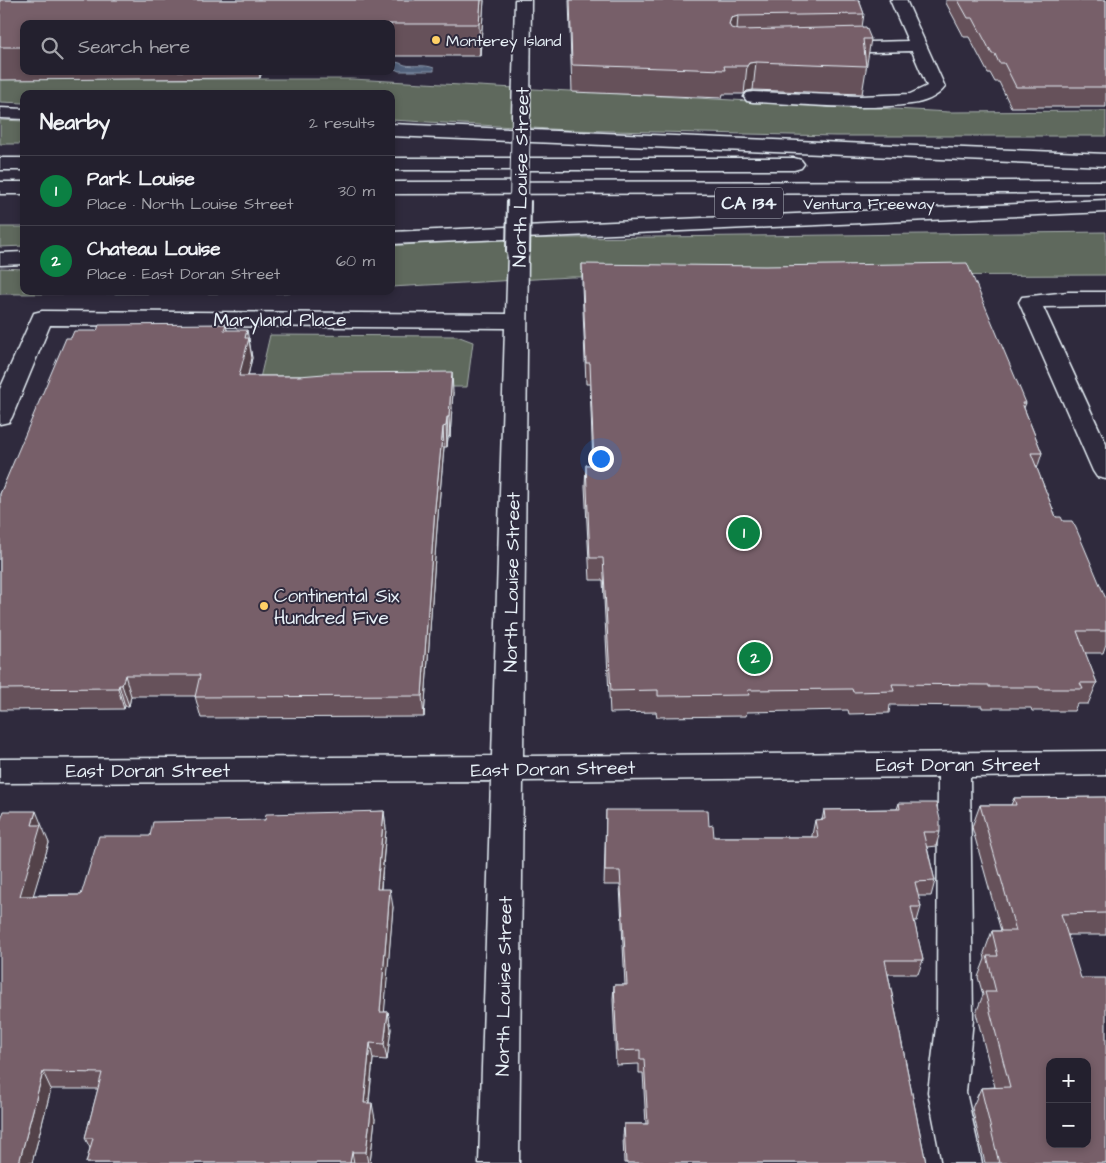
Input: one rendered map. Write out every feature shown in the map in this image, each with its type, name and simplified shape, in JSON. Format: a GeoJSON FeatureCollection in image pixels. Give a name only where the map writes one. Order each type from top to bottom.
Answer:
{"type":"FeatureCollection","features":[{"type":"Feature","properties":{"kind":"main road","name":"North Louise Street"},"geometry":{"type":"LineString","coordinates":[[499,1163],[524,0]]}},
{"type":"Feature","properties":{"kind":"main road"},"geometry":{"type":"LineString","coordinates":[[753,97],[860,101],[912,99],[926,94],[936,87],[898,0]]}},
{"type":"Feature","properties":{"kind":"main road"},"geometry":{"type":"LineString","coordinates":[[812,49],[918,46]]}},
{"type":"Feature","properties":{"kind":"main road"},"geometry":{"type":"LineString","coordinates":[[0,114],[20,114]]}},
{"type":"Feature","properties":{"kind":"main road"},"geometry":{"type":"LineString","coordinates":[[395,130],[1106,160]]}},
{"type":"Feature","properties":{"kind":"main road"},"geometry":{"type":"LineString","coordinates":[[0,164],[20,164]]}},
{"type":"Feature","properties":{"kind":"main road","name":"CA 134"},"geometry":{"type":"LineString","coordinates":[[395,164],[1106,164]]}},
{"type":"Feature","properties":{"kind":"main road"},"geometry":{"type":"LineString","coordinates":[[395,178],[1106,177]]}},
{"type":"Feature","properties":{"kind":"main road"},"geometry":{"type":"LineString","coordinates":[[0,178],[20,178]]}},
{"type":"Feature","properties":{"kind":"main road"},"geometry":{"type":"LineString","coordinates":[[395,188],[1106,187]]}},
{"type":"Feature","properties":{"kind":"main road"},"geometry":{"type":"LineString","coordinates":[[0,188],[20,188]]}},
{"type":"Feature","properties":{"kind":"main road"},"geometry":{"type":"LineString","coordinates":[[0,204],[20,204]]}},
{"type":"Feature","properties":{"kind":"main road","name":"Ventura Freeway"},"geometry":{"type":"LineString","coordinates":[[395,204],[1106,204]]}},
{"type":"Feature","properties":{"kind":"main road"},"geometry":{"type":"LineString","coordinates":[[395,238],[600,230],[1106,204]]}},
{"type":"Feature","properties":{"kind":"main road"},"geometry":{"type":"LineString","coordinates":[[0,259],[20,258]]}},
{"type":"Feature","properties":{"kind":"main road"},"geometry":{"type":"LineString","coordinates":[[1106,299],[1030,302],[1106,471]]}},
{"type":"Feature","properties":{"kind":"main road","name":"Maryland Place"},"geometry":{"type":"LineString","coordinates":[[26,357],[42,318],[517,321]]}},
{"type":"Feature","properties":{"kind":"main road"},"geometry":{"type":"LineString","coordinates":[[0,357],[26,357],[3,402]]}},
{"type":"Feature","properties":{"kind":"main road","name":"East Doran Street"},"geometry":{"type":"LineString","coordinates":[[0,771],[1106,763]]}},
{"type":"Feature","properties":{"kind":"main road"},"geometry":{"type":"LineString","coordinates":[[954,764],[955,1019],[947,1092],[962,1163]]}},
{"type":"Feature","properties":{"kind":"green space"},"geometry":{"type":"Polygon","coordinates":[[[0,79],[352,79],[949,112],[1106,111],[1106,136],[835,136],[568,130],[395,120],[395,90],[20,90],[20,103],[0,102],[0,79]]]}},
{"type":"Feature","properties":{"kind":"green space"},"geometry":{"type":"Polygon","coordinates":[[[0,120],[20,121],[20,144],[0,144],[0,120]]]}},
{"type":"Feature","properties":{"kind":"green space"},"geometry":{"type":"Polygon","coordinates":[[[0,227],[20,227],[20,246],[0,247],[0,227]]]}},
{"type":"Feature","properties":{"kind":"green space"},"geometry":{"type":"Polygon","coordinates":[[[1106,232],[1106,275],[571,277],[395,287],[395,246],[476,239],[1106,232]]]}},
{"type":"Feature","properties":{"kind":"green space"},"geometry":{"type":"Polygon","coordinates":[[[0,268],[20,269],[20,294],[0,294],[0,268]]]}},
{"type":"Feature","properties":{"kind":"green space"},"geometry":{"type":"Polygon","coordinates":[[[270,335],[457,336],[473,342],[467,387],[258,387],[270,335]]]}},
{"type":"Feature","properties":{"kind":"water"},"geometry":{"type":"Polygon","coordinates":[[[395,62],[409,66],[434,68],[434,71],[399,71],[395,69],[395,62]]]}},
{"type":"Feature","properties":{"kind":"building"},"geometry":{"type":"Polygon","coordinates":[[[0,0],[481,0],[479,24],[395,24],[395,20],[20,20],[20,47],[0,47],[0,0]]]}},
{"type":"Feature","properties":{"kind":"building"},"geometry":{"type":"Polygon","coordinates":[[[570,0],[859,0],[864,14],[738,16],[731,18],[729,24],[731,28],[739,30],[866,27],[871,39],[863,39],[866,66],[756,62],[749,63],[747,66],[724,66],[725,70],[572,65],[570,0]]]}},
{"type":"Feature","properties":{"kind":"building"},"geometry":{"type":"Polygon","coordinates":[[[958,0],[1106,0],[1106,87],[1016,87],[1004,63],[999,63],[995,54],[992,54],[973,18],[968,18],[958,0]]]}},
{"type":"Feature","properties":{"kind":"building"},"geometry":{"type":"Polygon","coordinates":[[[967,263],[1026,403],[1022,403],[1042,453],[1031,453],[1056,517],[1061,517],[1063,521],[1072,521],[1106,599],[1106,631],[1077,631],[1097,683],[1080,683],[1083,689],[989,687],[989,685],[892,684],[894,691],[853,692],[852,689],[748,690],[749,695],[658,696],[658,690],[611,691],[603,558],[590,558],[586,465],[594,465],[590,363],[586,363],[582,264],[765,266],[967,263]]]}},
{"type":"Feature","properties":{"kind":"building"},"geometry":{"type":"Polygon","coordinates":[[[226,324],[224,330],[247,330],[245,338],[249,338],[239,376],[452,372],[449,417],[447,417],[446,426],[443,427],[435,507],[422,696],[195,697],[200,675],[125,675],[122,685],[119,685],[118,688],[0,689],[0,494],[66,338],[71,338],[74,331],[97,331],[99,325],[226,324]]]}},
{"type":"Feature","properties":{"kind":"building"},"geometry":{"type":"Polygon","coordinates":[[[1106,797],[1106,913],[1061,914],[1081,978],[1106,978],[1106,1163],[999,1163],[981,1088],[1010,1087],[985,992],[996,992],[987,956],[998,956],[992,931],[1016,931],[980,805],[1016,805],[1014,798],[1106,797]]]}},
{"type":"Feature","properties":{"kind":"building"},"geometry":{"type":"Polygon","coordinates":[[[899,803],[936,803],[940,819],[940,832],[923,832],[935,881],[915,882],[921,907],[911,907],[923,960],[885,960],[926,1163],[626,1163],[624,1124],[648,1124],[644,1059],[640,1059],[640,1050],[617,1051],[614,985],[627,985],[620,871],[605,871],[606,810],[708,810],[709,826],[713,825],[714,837],[818,837],[815,820],[825,819],[824,810],[900,809],[899,803]]]}},
{"type":"Feature","properties":{"kind":"building"},"geometry":{"type":"Polygon","coordinates":[[[4,811],[36,811],[32,825],[41,825],[20,896],[81,895],[99,836],[150,836],[153,822],[265,820],[266,814],[384,811],[377,889],[390,889],[380,1012],[388,1012],[384,1044],[370,1043],[364,1103],[372,1103],[366,1152],[352,1152],[350,1163],[86,1163],[93,1138],[85,1138],[102,1073],[43,1072],[19,1163],[0,1163],[0,822],[4,811]]]}},
{"type":"Feature","properties":{"kind":"place","name":"Monterey Island"},"geometry":{"type":"Point","coordinates":[436,40]}},
{"type":"Feature","properties":{"kind":"place","name":"Park Louise"},"geometry":{"type":"Point","coordinates":[744,533]}},
{"type":"Feature","properties":{"kind":"place","name":"Continental Six Hundred Five"},"geometry":{"type":"Point","coordinates":[264,606]}},
{"type":"Feature","properties":{"kind":"place","name":"Chateau Louise"},"geometry":{"type":"Point","coordinates":[755,658]}}]}
